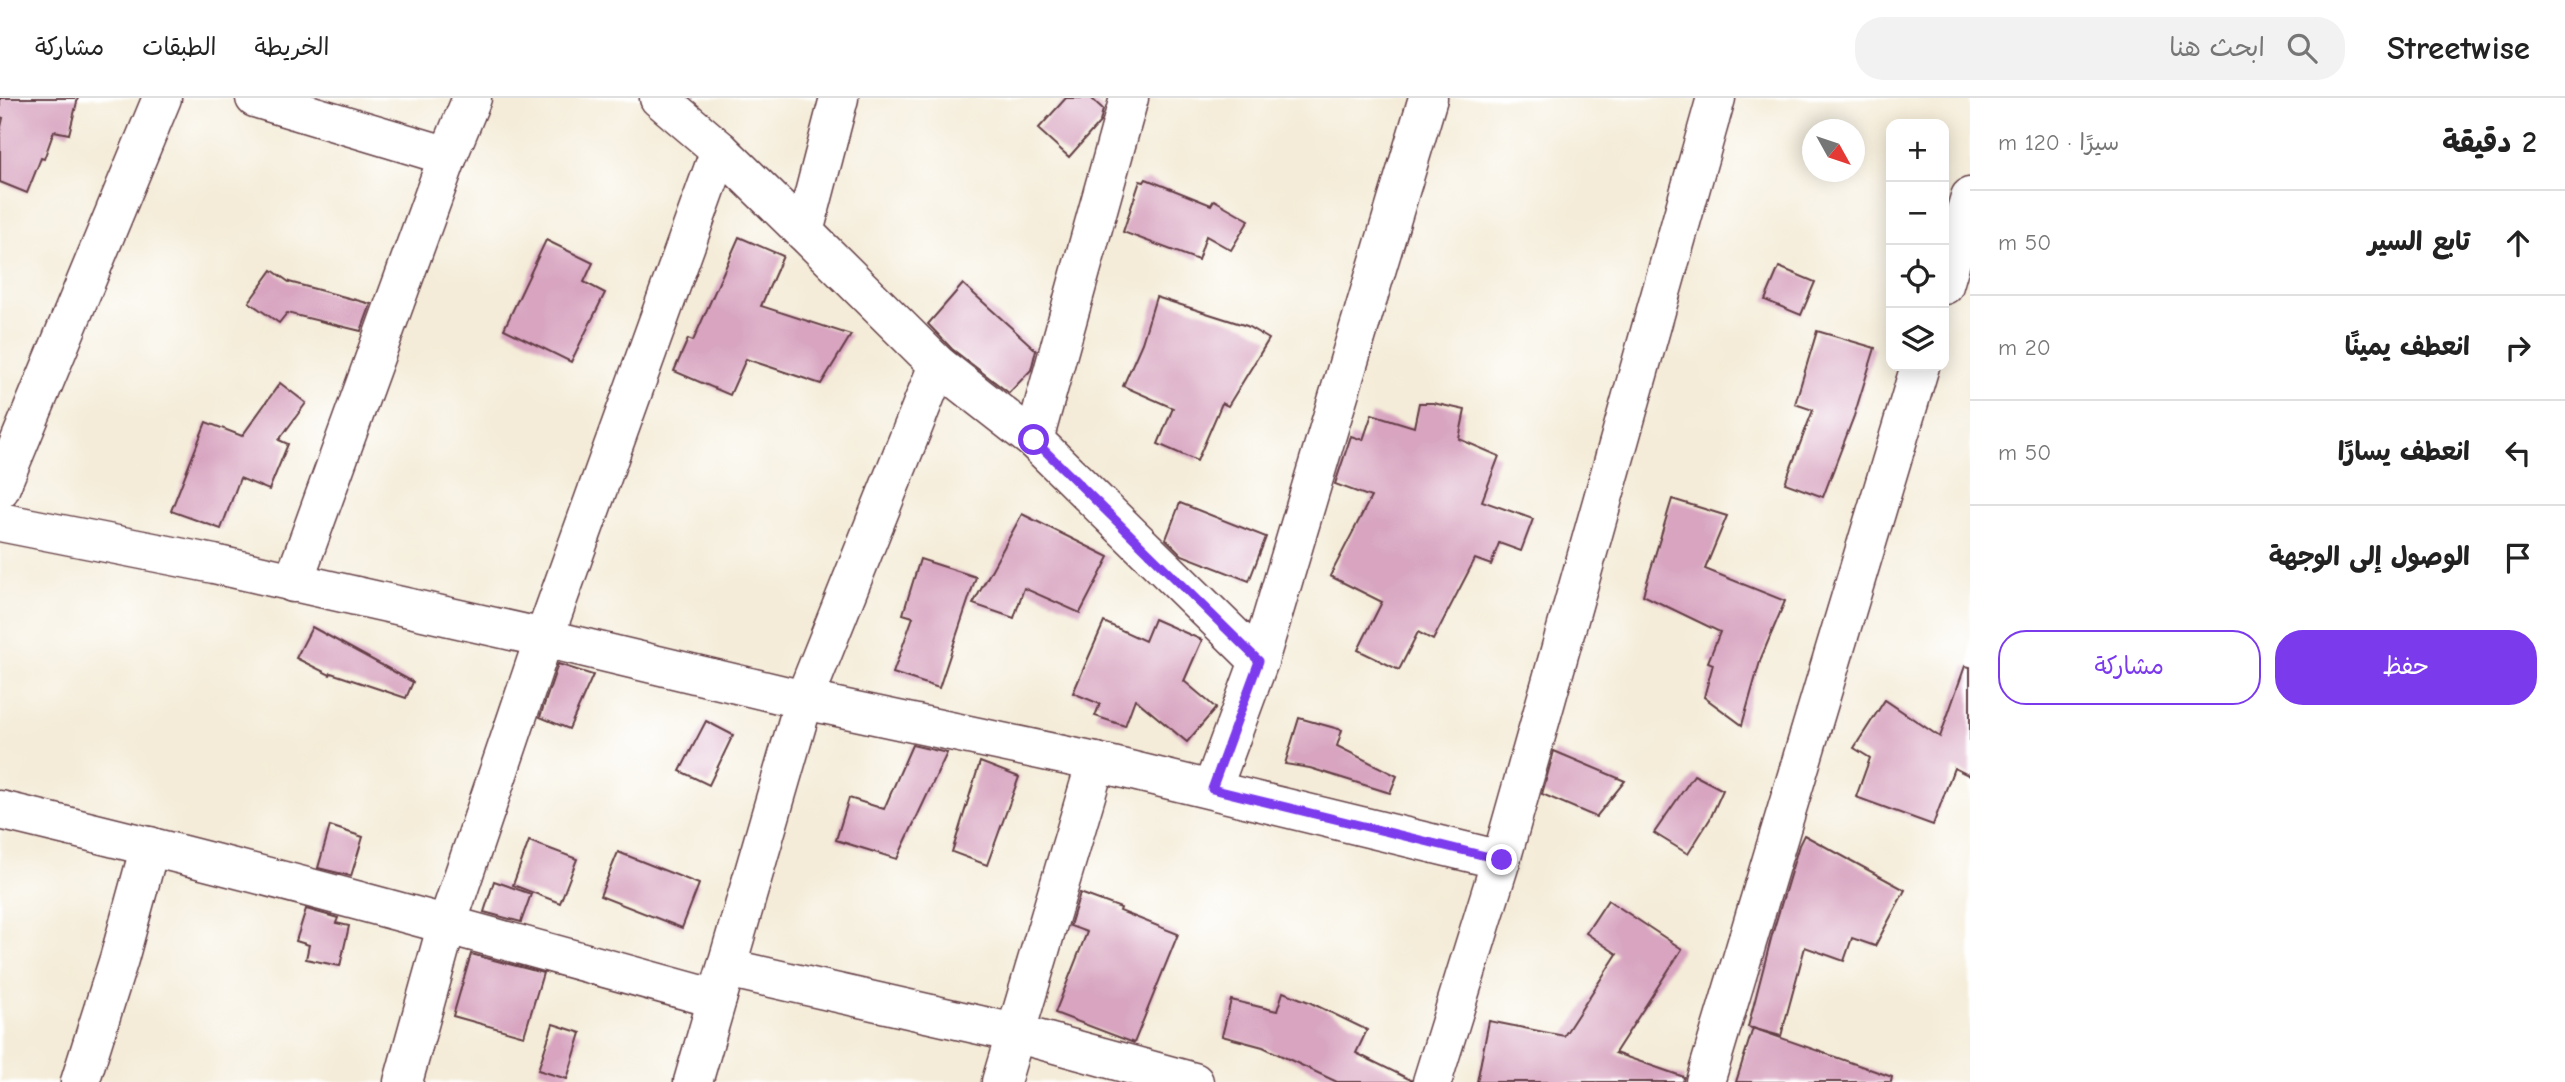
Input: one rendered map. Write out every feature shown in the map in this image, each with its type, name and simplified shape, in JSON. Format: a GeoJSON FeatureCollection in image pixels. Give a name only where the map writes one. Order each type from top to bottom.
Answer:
{"type":"FeatureCollection","features":[{"type":"Feature","properties":{"kind":"street"},"geometry":{"type":"LineString","coordinates":[[0,489],[162,98]]}},
{"type":"Feature","properties":{"kind":"street"},"geometry":{"type":"LineString","coordinates":[[255,98],[448,156]]}},
{"type":"Feature","properties":{"kind":"street"},"geometry":{"type":"LineString","coordinates":[[293,583],[448,156],[472,98]]}},
{"type":"Feature","properties":{"kind":"street"},"geometry":{"type":"LineString","coordinates":[[659,98],[720,150],[938,365],[1034,440],[1259,661]]}},
{"type":"Feature","properties":{"kind":"street"},"geometry":{"type":"LineString","coordinates":[[804,232],[839,98]]}},
{"type":"Feature","properties":{"kind":"street"},"geometry":{"type":"LineString","coordinates":[[1034,440],[1129,98]]}},
{"type":"Feature","properties":{"kind":"street"},"geometry":{"type":"LineString","coordinates":[[1212,789],[1259,661],[1428,98]]}},
{"type":"Feature","properties":{"kind":"street"},"geometry":{"type":"LineString","coordinates":[[1432,1082],[1502,860],[1716,98]]}},
{"type":"Feature","properties":{"kind":"street"},"geometry":{"type":"LineString","coordinates":[[402,1082],[447,924],[544,638],[720,150]]}},
{"type":"Feature","properties":{"kind":"street"},"geometry":{"type":"LineString","coordinates":[[1949,268],[1970,197]]}},
{"type":"Feature","properties":{"kind":"street"},"geometry":{"type":"LineString","coordinates":[[693,1082],[804,700],[938,365]]}},
{"type":"Feature","properties":{"kind":"street"},"geometry":{"type":"LineString","coordinates":[[1705,1082],[1918,371]]}},
{"type":"Feature","properties":{"kind":"street"},"geometry":{"type":"LineString","coordinates":[[0,522],[214,564],[804,700],[1096,762],[1502,860]]}},
{"type":"Feature","properties":{"kind":"street"},"geometry":{"type":"LineString","coordinates":[[1001,1082],[1096,762]]}},
{"type":"Feature","properties":{"kind":"street"},"geometry":{"type":"LineString","coordinates":[[0,810],[150,846],[447,924],[722,984],[1015,1033],[1194,1082]]}},
{"type":"Feature","properties":{"kind":"street"},"geometry":{"type":"LineString","coordinates":[[80,1082],[119,958],[150,846]]}},
{"type":"Feature","properties":{"kind":"building"},"geometry":{"type":"Polygon","coordinates":[[[0,98],[78,98],[69,134],[54,131],[27,193],[0,182],[0,131],[3,118],[0,117],[0,98]]]}},
{"type":"Feature","properties":{"kind":"building"},"geometry":{"type":"Polygon","coordinates":[[[1066,98],[1091,98],[1103,109],[1100,122],[1069,157],[1038,129],[1066,98]]]}},
{"type":"Feature","properties":{"kind":"building"},"geometry":{"type":"Polygon","coordinates":[[[1146,179],[1211,205],[1214,200],[1249,220],[1231,250],[1206,236],[1198,260],[1123,232],[1140,181],[1144,182],[1146,179]]]}},
{"type":"Feature","properties":{"kind":"building"},"geometry":{"type":"Polygon","coordinates":[[[739,237],[783,256],[761,306],[851,335],[821,384],[746,359],[730,395],[674,371],[688,339],[693,341],[739,237]]]}},
{"type":"Feature","properties":{"kind":"building"},"geometry":{"type":"Polygon","coordinates":[[[546,240],[593,263],[584,282],[605,293],[571,362],[504,329],[546,240]]]}},
{"type":"Feature","properties":{"kind":"building"},"geometry":{"type":"Polygon","coordinates":[[[1779,267],[1815,282],[1801,315],[1765,300],[1779,267]]]}},
{"type":"Feature","properties":{"kind":"building"},"geometry":{"type":"Polygon","coordinates":[[[272,270],[289,282],[371,304],[361,331],[287,313],[279,323],[249,302],[272,270]]]}},
{"type":"Feature","properties":{"kind":"building"},"geometry":{"type":"Polygon","coordinates":[[[963,284],[1036,350],[1031,370],[1009,393],[952,349],[928,324],[963,284]]]}},
{"type":"Feature","properties":{"kind":"building"},"geometry":{"type":"Polygon","coordinates":[[[1156,297],[1247,326],[1269,339],[1228,406],[1222,403],[1197,461],[1158,444],[1173,408],[1123,386],[1142,343],[1156,297]]]}},
{"type":"Feature","properties":{"kind":"building"},"geometry":{"type":"Polygon","coordinates":[[[1817,331],[1875,348],[1854,416],[1823,497],[1785,483],[1813,410],[1795,404],[1817,331]]]}},
{"type":"Feature","properties":{"kind":"building"},"geometry":{"type":"Polygon","coordinates":[[[280,383],[306,403],[279,440],[288,444],[269,490],[240,478],[221,529],[171,511],[206,422],[242,436],[280,383]]]}},
{"type":"Feature","properties":{"kind":"building"},"geometry":{"type":"Polygon","coordinates":[[[1419,403],[1433,403],[1465,410],[1459,439],[1499,456],[1482,501],[1533,519],[1521,551],[1499,543],[1491,565],[1475,559],[1433,640],[1418,632],[1399,670],[1358,650],[1382,602],[1330,576],[1371,497],[1335,484],[1351,436],[1363,440],[1372,414],[1414,427],[1419,403]]]}},
{"type":"Feature","properties":{"kind":"building"},"geometry":{"type":"Polygon","coordinates":[[[1672,499],[1727,516],[1705,569],[1785,601],[1761,658],[1742,725],[1704,697],[1713,664],[1708,662],[1720,632],[1643,595],[1672,499]]]}},
{"type":"Feature","properties":{"kind":"building"},"geometry":{"type":"Polygon","coordinates":[[[1180,503],[1266,537],[1249,581],[1182,555],[1166,539],[1180,503]]]}},
{"type":"Feature","properties":{"kind":"building"},"geometry":{"type":"Polygon","coordinates":[[[1022,514],[1109,557],[1080,613],[1024,588],[1014,618],[973,604],[1022,514]]]}},
{"type":"Feature","properties":{"kind":"building"},"geometry":{"type":"Polygon","coordinates":[[[920,559],[976,577],[939,688],[893,673],[913,617],[903,614],[920,559]]]}},
{"type":"Feature","properties":{"kind":"building"},"geometry":{"type":"Polygon","coordinates":[[[1154,619],[1202,640],[1184,681],[1216,708],[1187,742],[1135,699],[1125,726],[1095,716],[1100,704],[1073,693],[1104,622],[1145,641],[1154,619]]]}},
{"type":"Feature","properties":{"kind":"building"},"geometry":{"type":"Polygon","coordinates":[[[312,627],[413,682],[406,698],[331,673],[330,675],[296,658],[312,627]]]}},
{"type":"Feature","properties":{"kind":"building"},"geometry":{"type":"Polygon","coordinates":[[[558,664],[593,675],[569,729],[540,717],[558,664]]]}},
{"type":"Feature","properties":{"kind":"building"},"geometry":{"type":"Polygon","coordinates":[[[1965,666],[1970,667],[1970,776],[1954,768],[1933,825],[1856,797],[1870,758],[1854,748],[1885,700],[1940,737],[1965,666]]]}},
{"type":"Feature","properties":{"kind":"building"},"geometry":{"type":"Polygon","coordinates":[[[1299,718],[1342,730],[1337,746],[1397,776],[1390,793],[1310,768],[1285,764],[1299,718]]]}},
{"type":"Feature","properties":{"kind":"building"},"geometry":{"type":"Polygon","coordinates":[[[706,721],[733,735],[709,785],[680,771],[706,721]]]}},
{"type":"Feature","properties":{"kind":"building"},"geometry":{"type":"Polygon","coordinates":[[[912,745],[947,753],[897,859],[836,840],[849,798],[884,809],[912,745]]]}},
{"type":"Feature","properties":{"kind":"building"},"geometry":{"type":"Polygon","coordinates":[[[1554,751],[1625,781],[1596,817],[1542,794],[1554,751]]]}},
{"type":"Feature","properties":{"kind":"building"},"geometry":{"type":"Polygon","coordinates":[[[980,762],[1019,777],[987,865],[952,852],[980,762]]]}},
{"type":"Feature","properties":{"kind":"building"},"geometry":{"type":"Polygon","coordinates":[[[1694,775],[1723,790],[1710,819],[1688,854],[1654,833],[1694,775]]]}},
{"type":"Feature","properties":{"kind":"building"},"geometry":{"type":"Polygon","coordinates":[[[330,826],[363,837],[351,876],[318,868],[330,826]]]}},
{"type":"Feature","properties":{"kind":"building"},"geometry":{"type":"Polygon","coordinates":[[[1804,835],[1905,890],[1875,946],[1852,938],[1844,961],[1805,947],[1781,1036],[1748,1027],[1772,935],[1804,835]]]}},
{"type":"Feature","properties":{"kind":"building"},"geometry":{"type":"Polygon","coordinates":[[[529,841],[577,859],[560,903],[513,885],[529,841]]]}},
{"type":"Feature","properties":{"kind":"building"},"geometry":{"type":"Polygon","coordinates":[[[618,852],[699,884],[682,928],[600,896],[618,852]]]}},
{"type":"Feature","properties":{"kind":"building"},"geometry":{"type":"Polygon","coordinates":[[[494,881],[531,894],[521,922],[484,912],[494,881]]]}},
{"type":"Feature","properties":{"kind":"building"},"geometry":{"type":"Polygon","coordinates":[[[1080,893],[1178,934],[1134,1043],[1055,1013],[1087,932],[1070,926],[1080,893]]]}},
{"type":"Feature","properties":{"kind":"building"},"geometry":{"type":"Polygon","coordinates":[[[1608,900],[1682,949],[1615,1053],[1684,1077],[1683,1082],[1477,1082],[1489,1021],[1564,1036],[1617,954],[1586,933],[1608,900]]]}},
{"type":"Feature","properties":{"kind":"building"},"geometry":{"type":"Polygon","coordinates":[[[306,909],[338,918],[336,923],[349,926],[340,966],[306,959],[309,945],[296,941],[306,909]]]}},
{"type":"Feature","properties":{"kind":"building"},"geometry":{"type":"Polygon","coordinates":[[[471,954],[543,973],[524,1036],[453,1016],[471,954]]]}},
{"type":"Feature","properties":{"kind":"building"},"geometry":{"type":"Polygon","coordinates":[[[1283,992],[1367,1030],[1356,1053],[1411,1082],[1337,1082],[1263,1047],[1222,1036],[1231,1000],[1277,1011],[1283,992]]]}},
{"type":"Feature","properties":{"kind":"building"},"geometry":{"type":"Polygon","coordinates":[[[553,1024],[581,1033],[567,1079],[538,1070],[553,1024]]]}},
{"type":"Feature","properties":{"kind":"building"},"geometry":{"type":"Polygon","coordinates":[[[1753,1028],[1892,1077],[1891,1082],[1736,1082],[1753,1028]]]}},
{"type":"Feature","properties":{"kind":"route"},"geometry":{"type":"LineString","coordinates":[[1034,440],[1259,661],[1212,789],[1502,860]]}}]}
